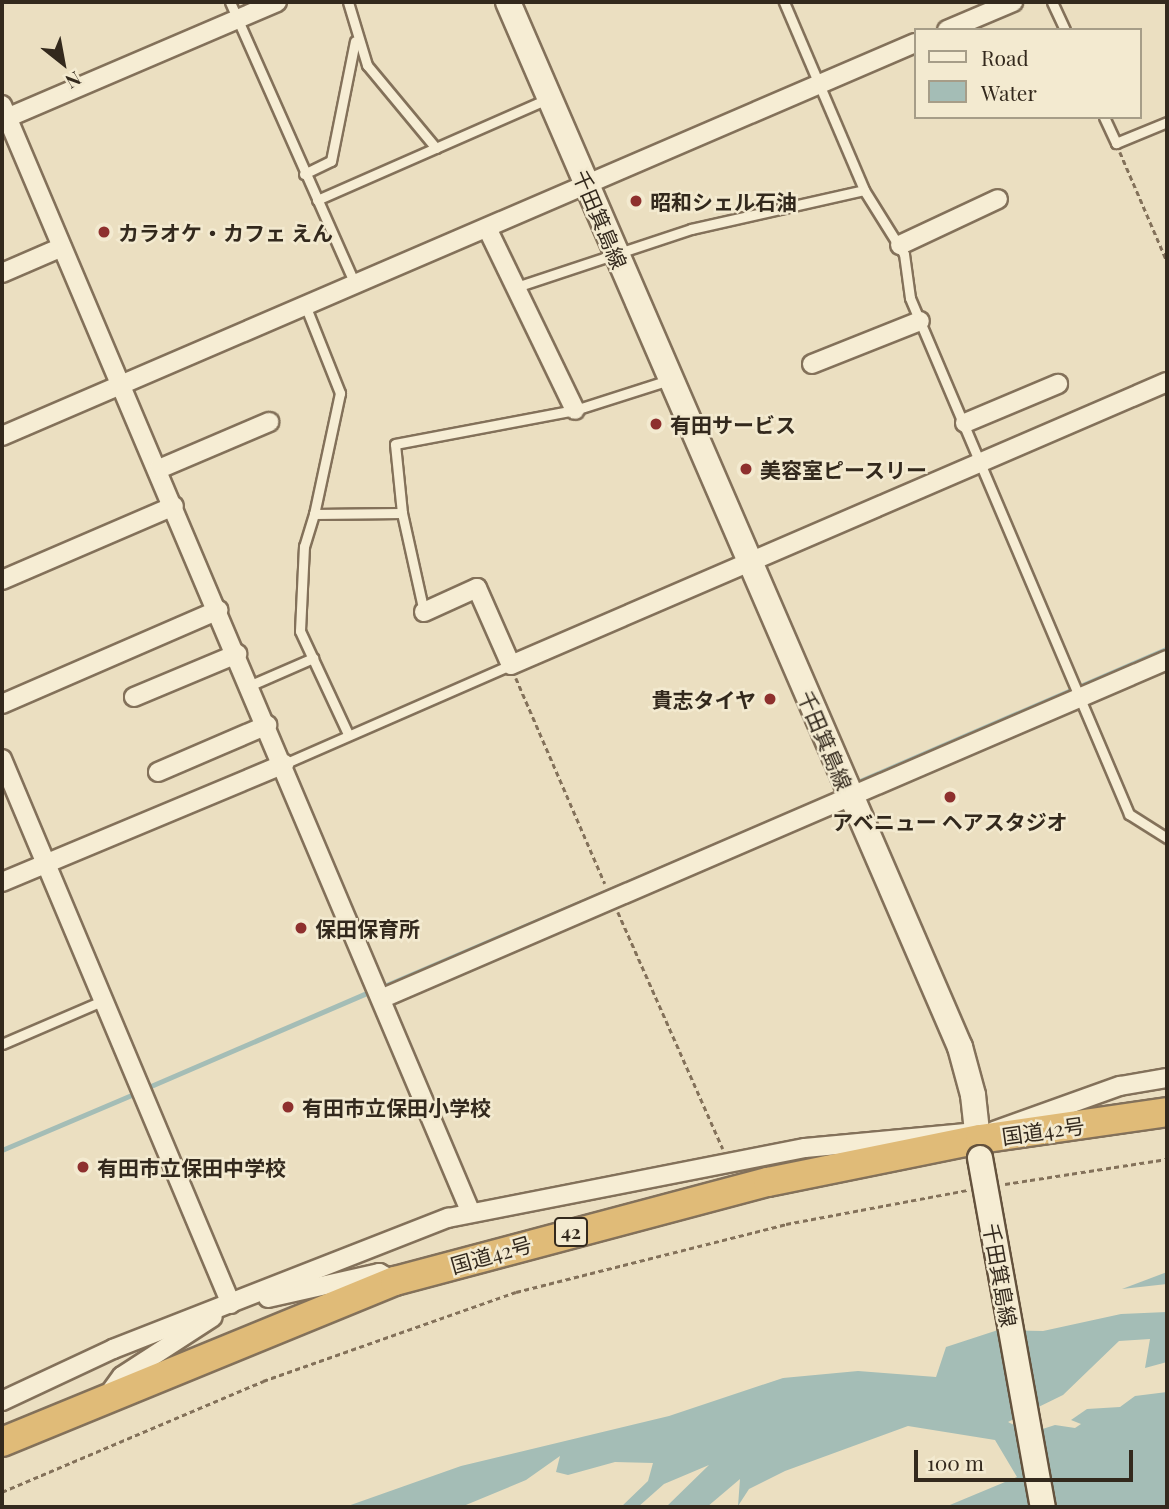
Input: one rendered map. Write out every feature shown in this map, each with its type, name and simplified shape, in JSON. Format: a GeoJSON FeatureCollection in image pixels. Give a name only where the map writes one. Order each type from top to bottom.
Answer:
{"type":"FeatureCollection","features":[{"type":"Feature","properties":{"kind":"highway","name":"国道42号"},"geometry":{"type":"LineString","coordinates":[[2,1442],[395,1281],[755,1185],[980,1143],[1167,1112]]}},
{"type":"Feature","properties":{"kind":"main road","name":"千田箕島線"},"geometry":{"type":"LineString","coordinates":[[508,2],[669,380],[960,1047],[980,1143],[1043,1507]]}},
{"type":"Feature","properties":{"kind":"street"},"geometry":{"type":"LineString","coordinates":[[277,2],[233,10],[3,114],[251,685],[471,1213]]}},
{"type":"Feature","properties":{"kind":"street"},"geometry":{"type":"LineString","coordinates":[[952,28],[1013,2]]}},
{"type":"Feature","properties":{"kind":"street"},"geometry":{"type":"LineString","coordinates":[[2,436],[587,187],[914,43]]}},
{"type":"Feature","properties":{"kind":"street"},"geometry":{"type":"LineString","coordinates":[[900,245],[998,199]]}},
{"type":"Feature","properties":{"kind":"street"},"geometry":{"type":"LineString","coordinates":[[487,228],[575,410]]}},
{"type":"Feature","properties":{"kind":"street"},"geometry":{"type":"LineString","coordinates":[[2,273],[62,247]]}},
{"type":"Feature","properties":{"kind":"street"},"geometry":{"type":"LineString","coordinates":[[812,364],[920,321]]}},
{"type":"Feature","properties":{"kind":"street"},"geometry":{"type":"LineString","coordinates":[[424,612],[477,588],[511,665],[1167,383]]}},
{"type":"Feature","properties":{"kind":"street"},"geometry":{"type":"LineString","coordinates":[[965,423],[1058,384]]}},
{"type":"Feature","properties":{"kind":"street"},"geometry":{"type":"LineString","coordinates":[[159,469],[269,422]]}},
{"type":"Feature","properties":{"kind":"street"},"geometry":{"type":"LineString","coordinates":[[2,580],[174,506]]}},
{"type":"Feature","properties":{"kind":"street"},"geometry":{"type":"LineString","coordinates":[[2,704],[218,610]]}},
{"type":"Feature","properties":{"kind":"street"},"geometry":{"type":"LineString","coordinates":[[134,697],[237,654]]}},
{"type":"Feature","properties":{"kind":"street"},"geometry":{"type":"LineString","coordinates":[[383,999],[851,800],[1167,660]]}},
{"type":"Feature","properties":{"kind":"street"},"geometry":{"type":"LineString","coordinates":[[158,772],[267,725]]}},
{"type":"Feature","properties":{"kind":"street"},"geometry":{"type":"LineString","coordinates":[[2,760],[231,1304]]}},
{"type":"Feature","properties":{"kind":"street"},"geometry":{"type":"LineString","coordinates":[[2,882],[284,764]]}},
{"type":"Feature","properties":{"kind":"street"},"geometry":{"type":"LineString","coordinates":[[2,1401],[433,1222],[804,1148],[980,1143],[1018,1118],[1167,1078]]}},
{"type":"Feature","properties":{"kind":"street"},"geometry":{"type":"LineString","coordinates":[[106,1398],[121,1376],[231,1304],[379,1273],[395,1281]]}},
{"type":"Feature","properties":{"kind":"lane"},"geometry":{"type":"LineString","coordinates":[[348,2],[356,36],[382,87],[436,148]]}},
{"type":"Feature","properties":{"kind":"lane"},"geometry":{"type":"LineString","coordinates":[[784,2],[864,190],[900,245],[920,321],[983,464],[1129,814],[1166,836]]}},
{"type":"Feature","properties":{"kind":"lane"},"geometry":{"type":"LineString","coordinates":[[1052,2],[1064,28]]}},
{"type":"Feature","properties":{"kind":"lane"},"geometry":{"type":"LineString","coordinates":[[233,10],[355,284]]}},
{"type":"Feature","properties":{"kind":"lane"},"geometry":{"type":"LineString","coordinates":[[304,174],[331,160],[356,36]]}},
{"type":"Feature","properties":{"kind":"lane"},"geometry":{"type":"LineString","coordinates":[[317,200],[549,98]]}},
{"type":"Feature","properties":{"kind":"lane"},"geometry":{"type":"LineString","coordinates":[[1105,119],[1116,143],[1167,122]]}},
{"type":"Feature","properties":{"kind":"lane"},"geometry":{"type":"LineString","coordinates":[[516,287],[778,206],[864,190]]}},
{"type":"Feature","properties":{"kind":"lane"},"geometry":{"type":"LineString","coordinates":[[305,305],[340,393],[314,514],[304,546],[299,624],[348,734]]}},
{"type":"Feature","properties":{"kind":"lane"},"geometry":{"type":"LineString","coordinates":[[424,612],[402,513],[395,444],[575,410],[669,380]]}},
{"type":"Feature","properties":{"kind":"lane"},"geometry":{"type":"LineString","coordinates":[[314,514],[402,513]]}},
{"type":"Feature","properties":{"kind":"lane"},"geometry":{"type":"LineString","coordinates":[[251,685],[313,658]]}},
{"type":"Feature","properties":{"kind":"lane"},"geometry":{"type":"LineString","coordinates":[[284,764],[511,665]]}},
{"type":"Feature","properties":{"kind":"lane"},"geometry":{"type":"LineString","coordinates":[[2,1044],[104,999]]}},
{"type":"Feature","properties":{"kind":"path"},"geometry":{"type":"LineString","coordinates":[[1116,143],[1167,261]]}},
{"type":"Feature","properties":{"kind":"path"},"geometry":{"type":"LineString","coordinates":[[999,1185],[1167,1159]]}},
{"type":"Feature","properties":{"kind":"path"},"geometry":{"type":"LineString","coordinates":[[2,1492],[263,1381],[516,1292],[786,1224],[973,1189]]}},
{"type":"Feature","properties":{"kind":"water"},"geometry":{"type":"Polygon","coordinates":[[[1167,1272],[1167,1284],[1122,1289],[1167,1272]]]}},
{"type":"Feature","properties":{"kind":"water"},"geometry":{"type":"Polygon","coordinates":[[[1167,1312],[1167,1362],[1145,1368],[1150,1339],[1119,1341],[1063,1395],[1008,1422],[1030,1433],[1055,1425],[1075,1428],[1081,1424],[1071,1420],[1087,1409],[1120,1407],[1135,1396],[1167,1392],[1167,1507],[945,1507],[1017,1477],[995,1440],[908,1426],[785,1471],[749,1489],[738,1506],[740,1479],[707,1507],[666,1507],[709,1465],[664,1484],[638,1507],[621,1507],[648,1481],[653,1463],[615,1462],[568,1475],[556,1472],[560,1456],[526,1480],[461,1507],[345,1507],[461,1466],[669,1416],[783,1378],[858,1371],[936,1377],[946,1347],[998,1330],[1043,1331],[1121,1314],[1167,1312]]]}},
{"type":"Feature","properties":{"kind":"waterway"},"geometry":{"type":"LineString","coordinates":[[860,781],[1167,649]]}},
{"type":"Feature","properties":{"kind":"waterway"},"geometry":{"type":"LineString","coordinates":[[382,987],[813,803]]}},
{"type":"Feature","properties":{"kind":"waterway"},"geometry":{"type":"LineString","coordinates":[[144,1089],[374,990]]}},
{"type":"Feature","properties":{"kind":"waterway"},"geometry":{"type":"LineString","coordinates":[[2,1150],[136,1093]]}},
{"type":"Feature","properties":{"kind":"place","name":"昭和シェル石油"},"geometry":{"type":"Point","coordinates":[636,201]}},
{"type":"Feature","properties":{"kind":"place","name":"カラオケ・カフェ えん"},"geometry":{"type":"Point","coordinates":[104,232]}},
{"type":"Feature","properties":{"kind":"place","name":"有田サービス"},"geometry":{"type":"Point","coordinates":[656,424]}},
{"type":"Feature","properties":{"kind":"place","name":"美容室ピースリー"},"geometry":{"type":"Point","coordinates":[746,469]}},
{"type":"Feature","properties":{"kind":"place","name":"貴志タイヤ"},"geometry":{"type":"Point","coordinates":[770,699]}},
{"type":"Feature","properties":{"kind":"place","name":"アベニュー ヘアスタジオ"},"geometry":{"type":"Point","coordinates":[950,797]}},
{"type":"Feature","properties":{"kind":"place","name":"保田保育所"},"geometry":{"type":"Point","coordinates":[301,928]}},
{"type":"Feature","properties":{"kind":"place","name":"有田市立保田小学校"},"geometry":{"type":"Point","coordinates":[288,1107]}},
{"type":"Feature","properties":{"kind":"place","name":"有田市立保田中学校"},"geometry":{"type":"Point","coordinates":[83,1167]}}]}
